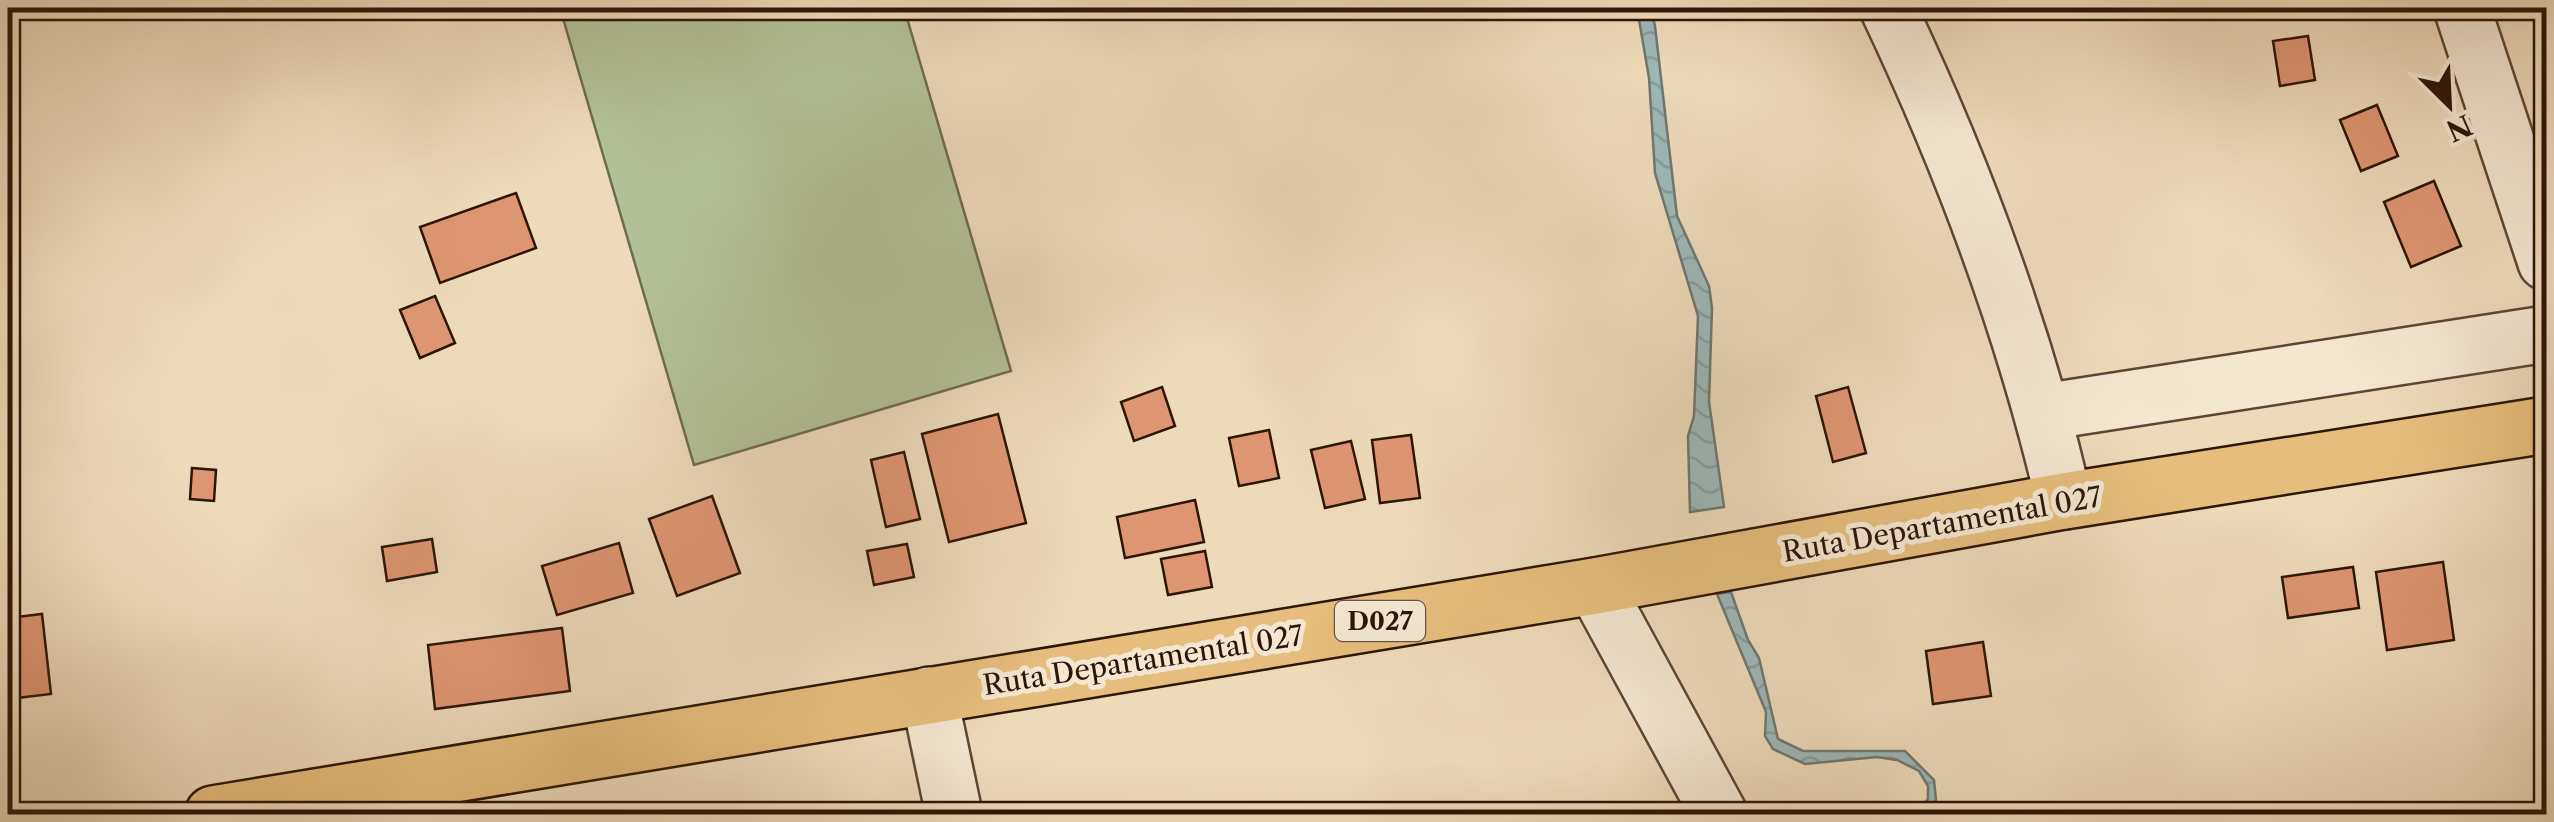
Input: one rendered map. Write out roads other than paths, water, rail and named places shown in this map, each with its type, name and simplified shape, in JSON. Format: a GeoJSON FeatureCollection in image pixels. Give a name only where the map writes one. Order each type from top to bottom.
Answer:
{"type":"FeatureCollection","features":[{"type":"Feature","properties":{"kind":"main road","name":"Ruta Departamental 027"},"geometry":{"type":"LineString","coordinates":[[243,812],[1594,586],[2064,501],[2546,425]]}},
{"type":"Feature","properties":{"kind":"street"},"geometry":{"type":"LineString","coordinates":[[1888,8],[1932,101],[2044,412],[2064,501]]}},
{"type":"Feature","properties":{"kind":"street"},"geometry":{"type":"LineString","coordinates":[[2462,8],[2546,262]]}},
{"type":"Feature","properties":{"kind":"street"},"geometry":{"type":"LineString","coordinates":[[2044,412],[2546,334]]}},
{"type":"Feature","properties":{"kind":"street"},"geometry":{"type":"LineString","coordinates":[[1594,586],[1719,814]]}},
{"type":"Feature","properties":{"kind":"street"},"geometry":{"type":"LineString","coordinates":[[929,695],[954,814]]}},
{"type":"Feature","properties":{"kind":"water"},"geometry":{"type":"Polygon","coordinates":[[[1637,8],[1651,8],[1677,216],[1709,286],[1712,308],[1709,402],[1724,507],[1690,512],[1688,436],[1694,416],[1698,316],[1655,173],[1649,78],[1637,8]]]}},
{"type":"Feature","properties":{"kind":"water"},"geometry":{"type":"Polygon","coordinates":[[[1731,592],[1748,640],[1759,658],[1778,739],[1803,751],[1905,751],[1934,780],[1936,800],[1926,814],[1914,814],[1928,799],[1928,786],[1919,771],[1897,760],[1877,757],[1805,764],[1773,749],[1765,736],[1766,712],[1717,594],[1731,592]]]}}]}
